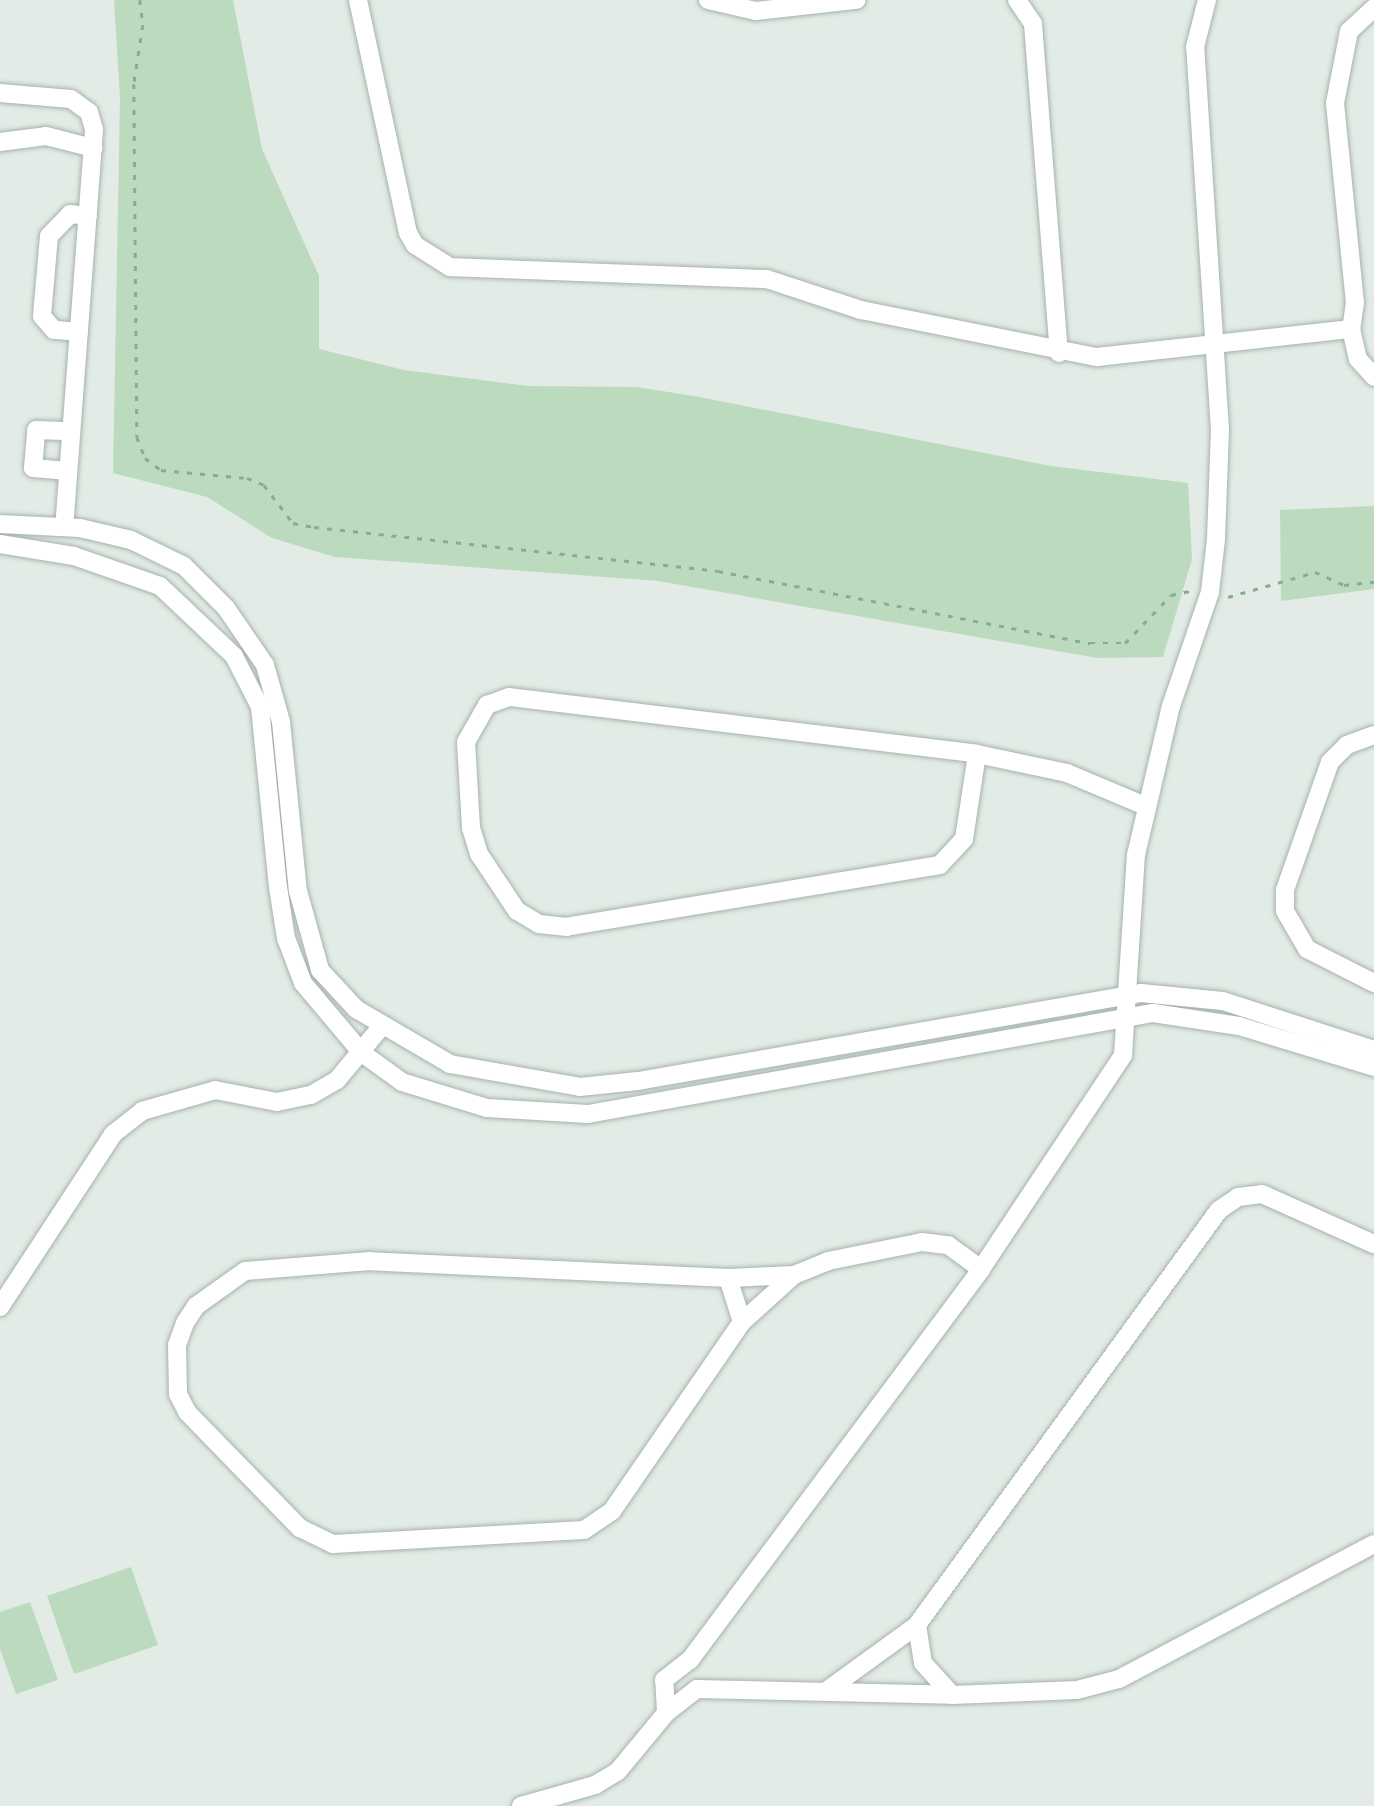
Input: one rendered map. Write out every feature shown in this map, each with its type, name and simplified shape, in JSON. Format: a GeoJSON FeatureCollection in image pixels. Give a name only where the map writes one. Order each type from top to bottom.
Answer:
{"type":"FeatureCollection","features":[{"type":"Feature","properties":{"kind":"street"},"geometry":{"type":"LineString","coordinates":[[358,0],[408,233],[415,246],[450,268],[767,280],[861,310],[1059,354],[1097,357],[1212,348],[1351,328]]}},
{"type":"Feature","properties":{"kind":"street"},"geometry":{"type":"LineString","coordinates":[[708,0],[756,11],[856,0]]}},
{"type":"Feature","properties":{"kind":"street"},"geometry":{"type":"LineString","coordinates":[[1018,0],[1033,24],[1059,354]]}},
{"type":"Feature","properties":{"kind":"street"},"geometry":{"type":"LineString","coordinates":[[666,1714],[664,1680],[690,1660],[980,1269],[1110,1083],[1123,1056],[1124,994],[1145,806],[1210,592],[1220,430],[1195,47],[1207,0]]}},
{"type":"Feature","properties":{"kind":"street"},"geometry":{"type":"LineString","coordinates":[[1374,8],[1349,31],[1335,103],[1356,302],[1351,328],[1358,359],[1374,377]]}},
{"type":"Feature","properties":{"kind":"street"},"geometry":{"type":"LineString","coordinates":[[0,93],[71,99],[89,112],[93,148],[68,471],[74,556]]}},
{"type":"Feature","properties":{"kind":"street"},"geometry":{"type":"LineString","coordinates":[[0,142],[46,136],[93,148]]}},
{"type":"Feature","properties":{"kind":"street"},"geometry":{"type":"LineString","coordinates":[[79,332],[54,330],[42,316],[49,236],[70,214],[88,216]]}},
{"type":"Feature","properties":{"kind":"street"},"geometry":{"type":"LineString","coordinates":[[68,471],[33,468],[36,430],[71,431]]}},
{"type":"Feature","properties":{"kind":"street"},"geometry":{"type":"LineString","coordinates":[[0,524],[72,527],[131,540],[184,566],[226,608],[265,665],[282,722],[304,932],[337,991],[381,1026],[450,1064],[580,1087],[1124,994],[1223,1001],[1374,1050]]}},
{"type":"Feature","properties":{"kind":"street"},"geometry":{"type":"LineString","coordinates":[[0,544],[74,556],[160,586],[234,656],[260,707],[286,938],[304,983],[362,1053],[402,1082],[488,1108],[588,1114],[1124,1016],[1186,1016],[1239,1026],[1374,1067]]}},
{"type":"Feature","properties":{"kind":"street"},"geometry":{"type":"LineString","coordinates":[[977,754],[964,839],[940,866],[566,927],[539,924],[516,912],[480,854],[471,828],[466,742],[487,705],[509,697],[977,754],[1067,773],[1145,806]]}},
{"type":"Feature","properties":{"kind":"street"},"geometry":{"type":"LineString","coordinates":[[1374,735],[1346,744],[1330,762],[1285,890],[1284,911],[1307,949],[1374,984]]}},
{"type":"Feature","properties":{"kind":"street"},"geometry":{"type":"LineString","coordinates":[[0,1307],[113,1134],[142,1111],[216,1090],[277,1102],[311,1095],[362,1053],[381,1026]]}},
{"type":"Feature","properties":{"kind":"street"},"geometry":{"type":"LineString","coordinates":[[829,1689],[917,1625],[1219,1210],[1262,1194],[1374,1244]]}},
{"type":"Feature","properties":{"kind":"street"},"geometry":{"type":"LineString","coordinates":[[794,1275],[742,1322],[612,1510],[584,1530],[333,1544],[300,1528],[187,1412],[178,1394],[177,1345],[185,1323],[196,1306],[245,1272],[370,1261],[728,1278],[794,1275],[922,1242],[948,1245],[980,1269]]}},
{"type":"Feature","properties":{"kind":"street"},"geometry":{"type":"LineString","coordinates":[[728,1278],[742,1322]]}},
{"type":"Feature","properties":{"kind":"street"},"geometry":{"type":"LineString","coordinates":[[520,1806],[595,1785],[618,1771],[666,1714],[698,1689],[829,1689],[952,1696],[1077,1690],[1120,1679],[1374,1544]]}},
{"type":"Feature","properties":{"kind":"street"},"geometry":{"type":"LineString","coordinates":[[917,1625],[923,1663],[952,1696]]}},
{"type":"Feature","properties":{"kind":"street"},"geometry":{"type":"LineString","coordinates":[[690,1660],[698,1689]]}},
{"type":"Feature","properties":{"kind":"path"},"geometry":{"type":"LineString","coordinates":[[140,0],[143,25],[134,84],[137,437],[145,458],[161,470],[264,485],[293,523],[314,528],[718,571],[1090,642],[1125,643],[1171,595],[1210,592],[1231,598],[1314,572],[1344,584],[1374,582]]}},
{"type":"Feature","properties":{"kind":"green space"},"geometry":{"type":"Polygon","coordinates":[[[114,0],[233,0],[262,149],[319,276],[319,349],[404,370],[528,386],[636,387],[1051,466],[1188,483],[1192,559],[1163,657],[1097,658],[658,581],[335,557],[272,538],[207,497],[113,473],[120,99],[114,0]]]}},
{"type":"Feature","properties":{"kind":"green space"},"geometry":{"type":"Polygon","coordinates":[[[1374,506],[1374,589],[1281,601],[1280,510],[1374,506]]]}},
{"type":"Feature","properties":{"kind":"green space"},"geometry":{"type":"Polygon","coordinates":[[[131,1567],[158,1645],[74,1674],[47,1596],[131,1567]]]}},
{"type":"Feature","properties":{"kind":"green space"},"geometry":{"type":"Polygon","coordinates":[[[30,1602],[58,1680],[16,1694],[0,1649],[0,1612],[30,1602]]]}}]}
